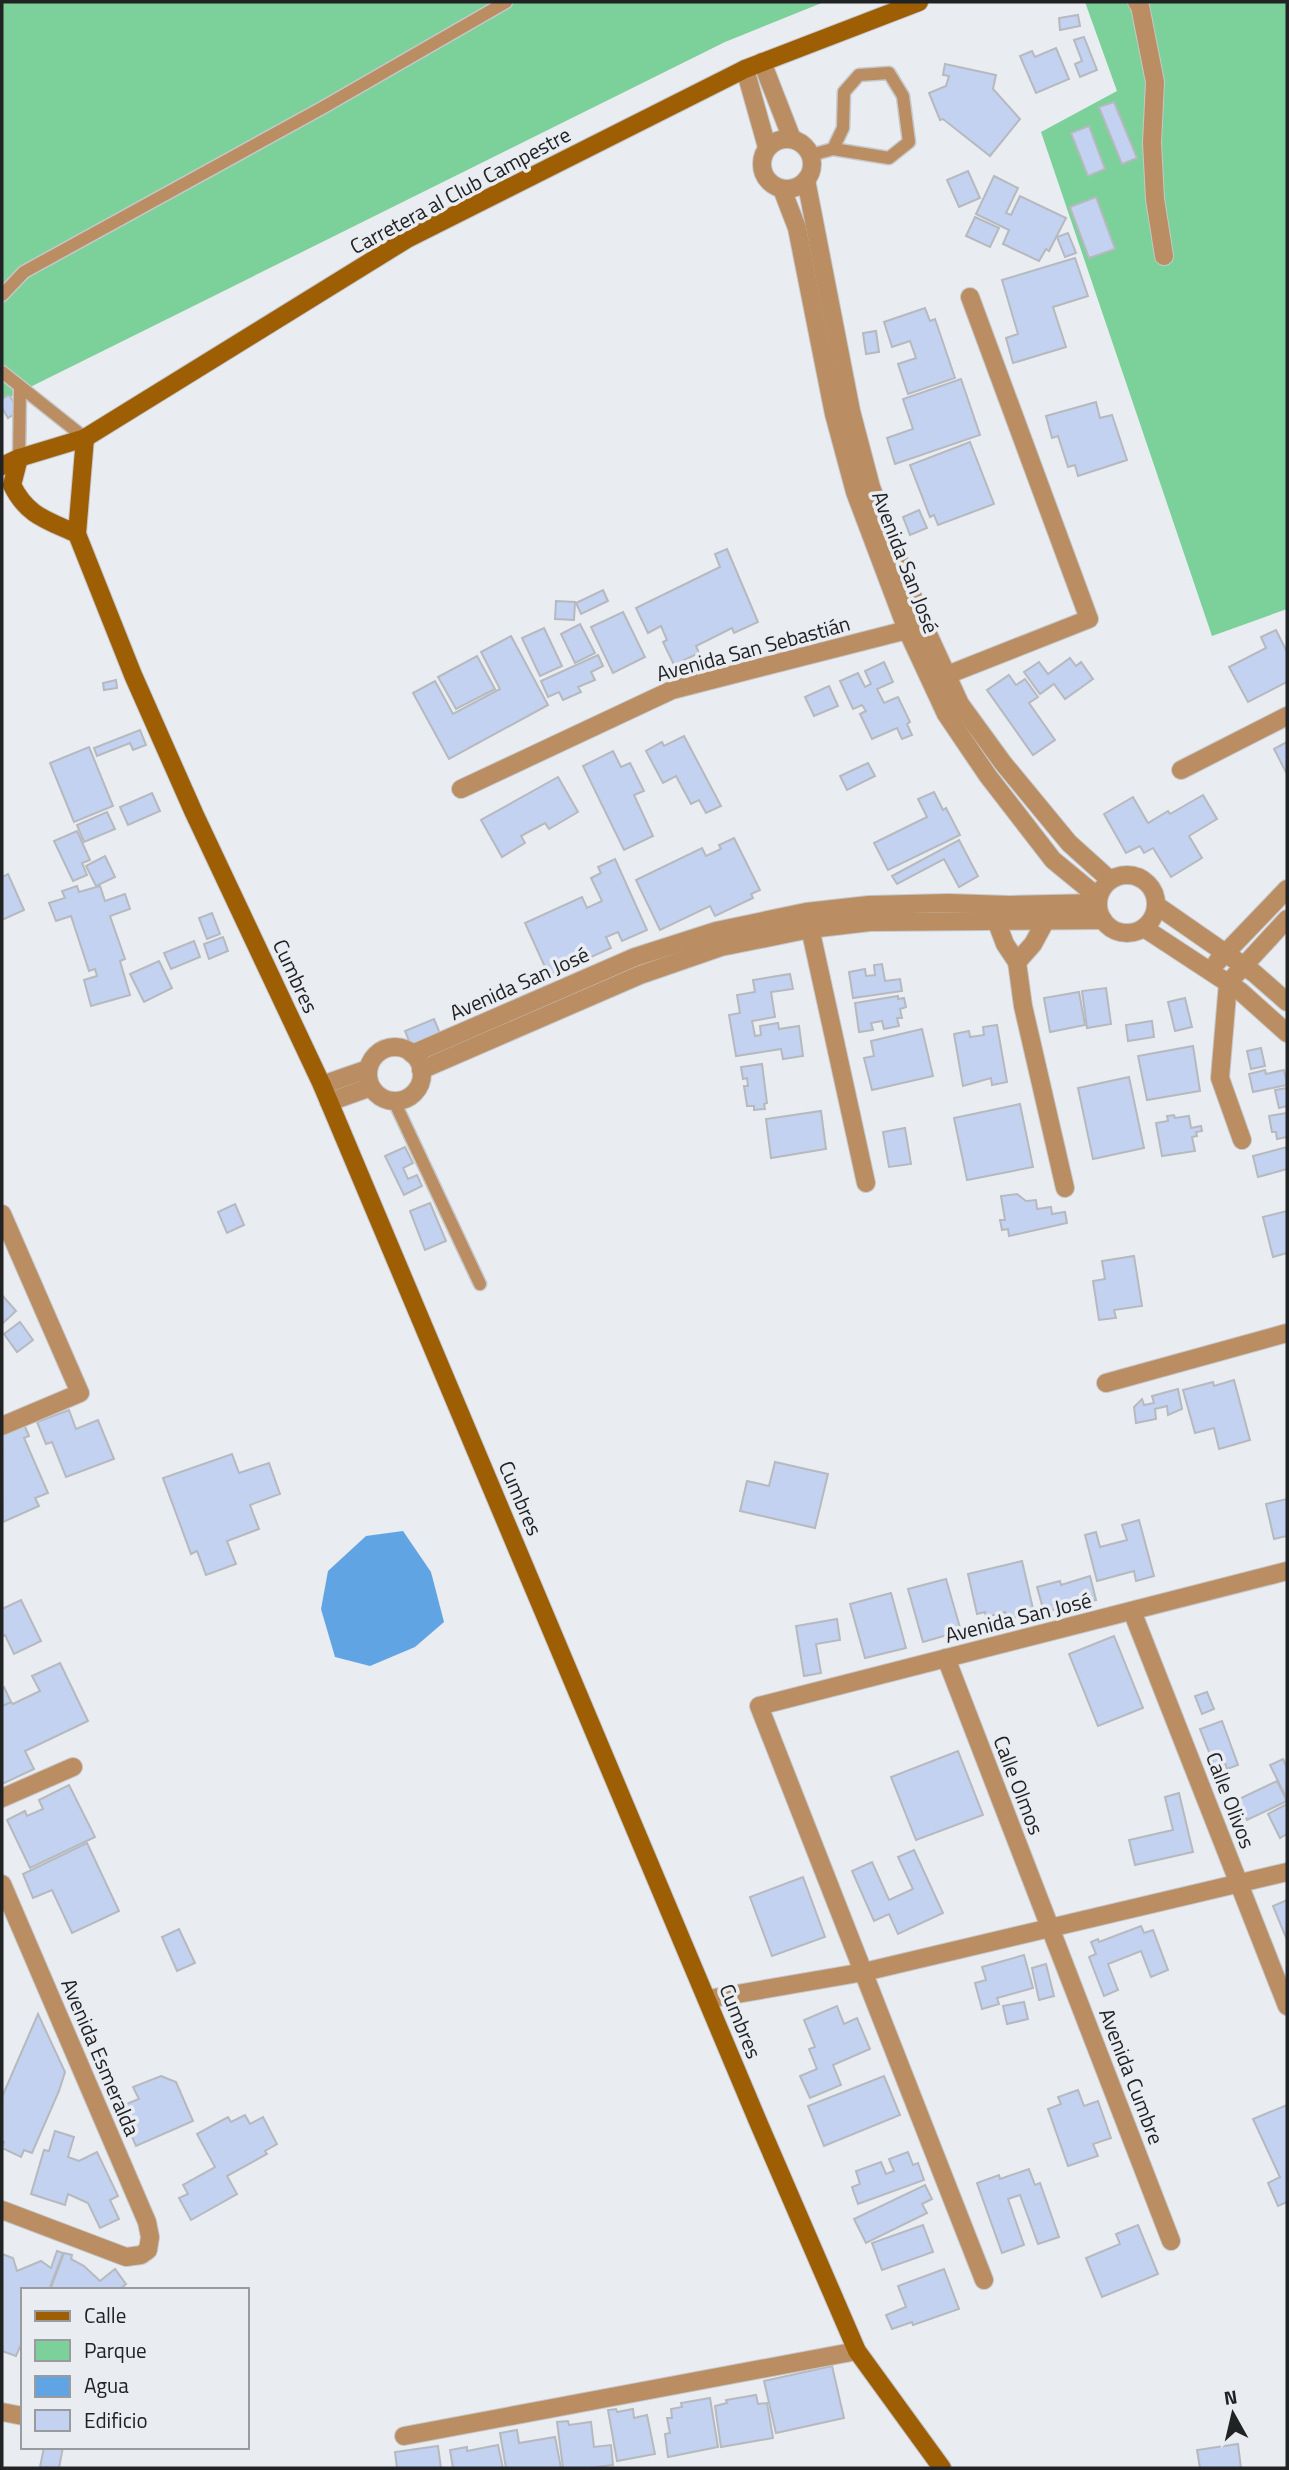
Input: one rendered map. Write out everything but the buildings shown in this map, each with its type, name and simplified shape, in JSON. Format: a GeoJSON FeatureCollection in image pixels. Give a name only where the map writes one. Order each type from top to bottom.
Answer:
{"type":"FeatureCollection","features":[{"type":"Feature","properties":{"kind":"street","name":"Carretera al Club Campestre"},"geometry":{"type":"LineString","coordinates":[[2,466],[19,458],[85,438],[407,239],[754,65],[919,2]]}},
{"type":"Feature","properties":{"kind":"street"},"geometry":{"type":"LineString","coordinates":[[1137,2],[1156,82],[1153,143],[1155,199],[1164,256]]}},
{"type":"Feature","properties":{"kind":"street"},"geometry":{"type":"LineString","coordinates":[[754,65],[792,139]]}},
{"type":"Feature","properties":{"kind":"street"},"geometry":{"type":"LineString","coordinates":[[754,65],[767,147],[761,163],[767,180],[782,189],[791,189],[806,180],[811,173],[811,155],[807,148],[792,139],[783,138],[767,147]]}},
{"type":"Feature","properties":{"kind":"street","name":"Avenida San José"},"geometry":{"type":"LineString","coordinates":[[806,180],[851,411],[871,487],[922,621],[946,714],[988,776],[1053,860],[1098,900]]}},
{"type":"Feature","properties":{"kind":"street","name":"Avenida San José"},"geometry":{"type":"LineString","coordinates":[[782,189],[797,228],[834,414],[855,492],[906,630],[939,679],[1003,763],[1069,843],[1110,880]]}},
{"type":"Feature","properties":{"kind":"street"},"geometry":{"type":"LineString","coordinates":[[939,679],[1089,619],[970,297]]}},
{"type":"Feature","properties":{"kind":"street","name":"Cumbres"},"geometry":{"type":"LineString","coordinates":[[85,438],[76,534],[133,675],[194,813],[326,1094],[857,2351],[942,2468]]}},
{"type":"Feature","properties":{"kind":"street"},"geometry":{"type":"LineString","coordinates":[[19,458],[12,485],[19,500],[29,511],[76,534]]}},
{"type":"Feature","properties":{"kind":"street","name":"Avenida San Sebastián"},"geometry":{"type":"LineString","coordinates":[[461,789],[672,690],[906,630]]}},
{"type":"Feature","properties":{"kind":"street"},"geometry":{"type":"LineString","coordinates":[[1181,770],[1287,716]]}},
{"type":"Feature","properties":{"kind":"street"},"geometry":{"type":"LineString","coordinates":[[1128,875],[1145,881],[1151,887],[1156,905],[1154,914],[1144,928],[1135,932],[1117,932],[1102,920],[1098,900],[1110,880],[1128,875]]}},
{"type":"Feature","properties":{"kind":"street"},"geometry":{"type":"LineString","coordinates":[[1210,972],[1287,889]]}},
{"type":"Feature","properties":{"kind":"street","name":"Avenida San José"},"geometry":{"type":"LineString","coordinates":[[421,1070],[640,975],[721,947],[869,905],[1010,905],[1098,900]]}},
{"type":"Feature","properties":{"kind":"street"},"geometry":{"type":"LineString","coordinates":[[1156,905],[1254,972],[1287,1002]]}},
{"type":"Feature","properties":{"kind":"street"},"geometry":{"type":"LineString","coordinates":[[1242,1140],[1220,1078],[1228,983],[1287,919]]}},
{"type":"Feature","properties":{"kind":"street"},"geometry":{"type":"LineString","coordinates":[[996,920],[1005,944],[1017,962],[1023,1006],[1065,1188]]}},
{"type":"Feature","properties":{"kind":"street"},"geometry":{"type":"LineString","coordinates":[[1017,962],[1033,944],[1046,920]]}},
{"type":"Feature","properties":{"kind":"street","name":"Avenida San José"},"geometry":{"type":"LineString","coordinates":[[412,1054],[635,957],[716,931],[808,921],[1102,920]]}},
{"type":"Feature","properties":{"kind":"street"},"geometry":{"type":"LineString","coordinates":[[808,921],[866,1183]]}},
{"type":"Feature","properties":{"kind":"street"},"geometry":{"type":"LineString","coordinates":[[1144,928],[1240,991],[1287,1033]]}},
{"type":"Feature","properties":{"kind":"street"},"geometry":{"type":"LineString","coordinates":[[555,992],[564,1010]]}},
{"type":"Feature","properties":{"kind":"street"},"geometry":{"type":"LineString","coordinates":[[395,1047],[412,1054],[421,1070],[421,1080],[411,1095],[403,1100],[384,1100],[369,1078],[371,1060],[386,1049],[395,1047]]}},
{"type":"Feature","properties":{"kind":"street"},"geometry":{"type":"LineString","coordinates":[[326,1094],[369,1078]]}},
{"type":"Feature","properties":{"kind":"street"},"geometry":{"type":"LineString","coordinates":[[2,1214],[80,1393],[2,1426]]}},
{"type":"Feature","properties":{"kind":"street"},"geometry":{"type":"LineString","coordinates":[[1105,1383],[1287,1333]]}},
{"type":"Feature","properties":{"kind":"street","name":"Avenida San José"},"geometry":{"type":"LineString","coordinates":[[864,1972],[759,1706],[1287,1571]]}},
{"type":"Feature","properties":{"kind":"street","name":"Calle Olivos"},"geometry":{"type":"LineString","coordinates":[[1132,1611],[1287,2006]]}},
{"type":"Feature","properties":{"kind":"street","name":"Calle Olmos"},"geometry":{"type":"LineString","coordinates":[[946,1658],[1049,1928]]}},
{"type":"Feature","properties":{"kind":"street"},"geometry":{"type":"LineString","coordinates":[[2,1798],[73,1767]]}},
{"type":"Feature","properties":{"kind":"street"},"geometry":{"type":"LineString","coordinates":[[708,1999],[864,1972],[1287,1872]]}},
{"type":"Feature","properties":{"kind":"street","name":"Avenida Esmeralda"},"geometry":{"type":"LineString","coordinates":[[2,1884],[147,2222],[150,2237],[148,2250],[141,2255],[126,2257],[2,2210]]}},
{"type":"Feature","properties":{"kind":"street","name":"Avenida Cumbre"},"geometry":{"type":"LineString","coordinates":[[1049,1928],[1171,2241]]}},
{"type":"Feature","properties":{"kind":"street"},"geometry":{"type":"LineString","coordinates":[[864,1972],[984,2280]]}},
{"type":"Feature","properties":{"kind":"street"},"geometry":{"type":"LineString","coordinates":[[404,2436],[857,2351]]}},
{"type":"Feature","properties":{"kind":"street"},"geometry":{"type":"LineString","coordinates":[[2,2412],[21,2416]]}},
{"type":"Feature","properties":{"kind":"lane"},"geometry":{"type":"LineString","coordinates":[[2,295],[24,272],[322,108],[506,2]]}},
{"type":"Feature","properties":{"kind":"lane"},"geometry":{"type":"LineString","coordinates":[[811,155],[833,149],[889,158],[909,142],[903,96],[889,73],[859,75],[844,92],[843,128],[833,149]]}},
{"type":"Feature","properties":{"kind":"lane"},"geometry":{"type":"LineString","coordinates":[[2,372],[85,438]]}},
{"type":"Feature","properties":{"kind":"lane"},"geometry":{"type":"LineString","coordinates":[[19,458],[20,388]]}},
{"type":"Feature","properties":{"kind":"lane"},"geometry":{"type":"LineString","coordinates":[[394,1101],[480,1284]]}},
{"type":"Feature","properties":{"kind":"green space"},"geometry":{"type":"Polygon","coordinates":[[[2,2],[824,2],[725,42],[2,401],[2,2]]]}},
{"type":"Feature","properties":{"kind":"green space"},"geometry":{"type":"Polygon","coordinates":[[[1085,2],[1287,2],[1287,609],[1212,636],[1041,132],[1117,91],[1085,2]]]}},
{"type":"Feature","properties":{"kind":"water"},"geometry":{"type":"Polygon","coordinates":[[[403,1531],[431,1572],[444,1622],[415,1647],[370,1666],[335,1657],[321,1609],[328,1571],[366,1536],[403,1531]]]}}]}
